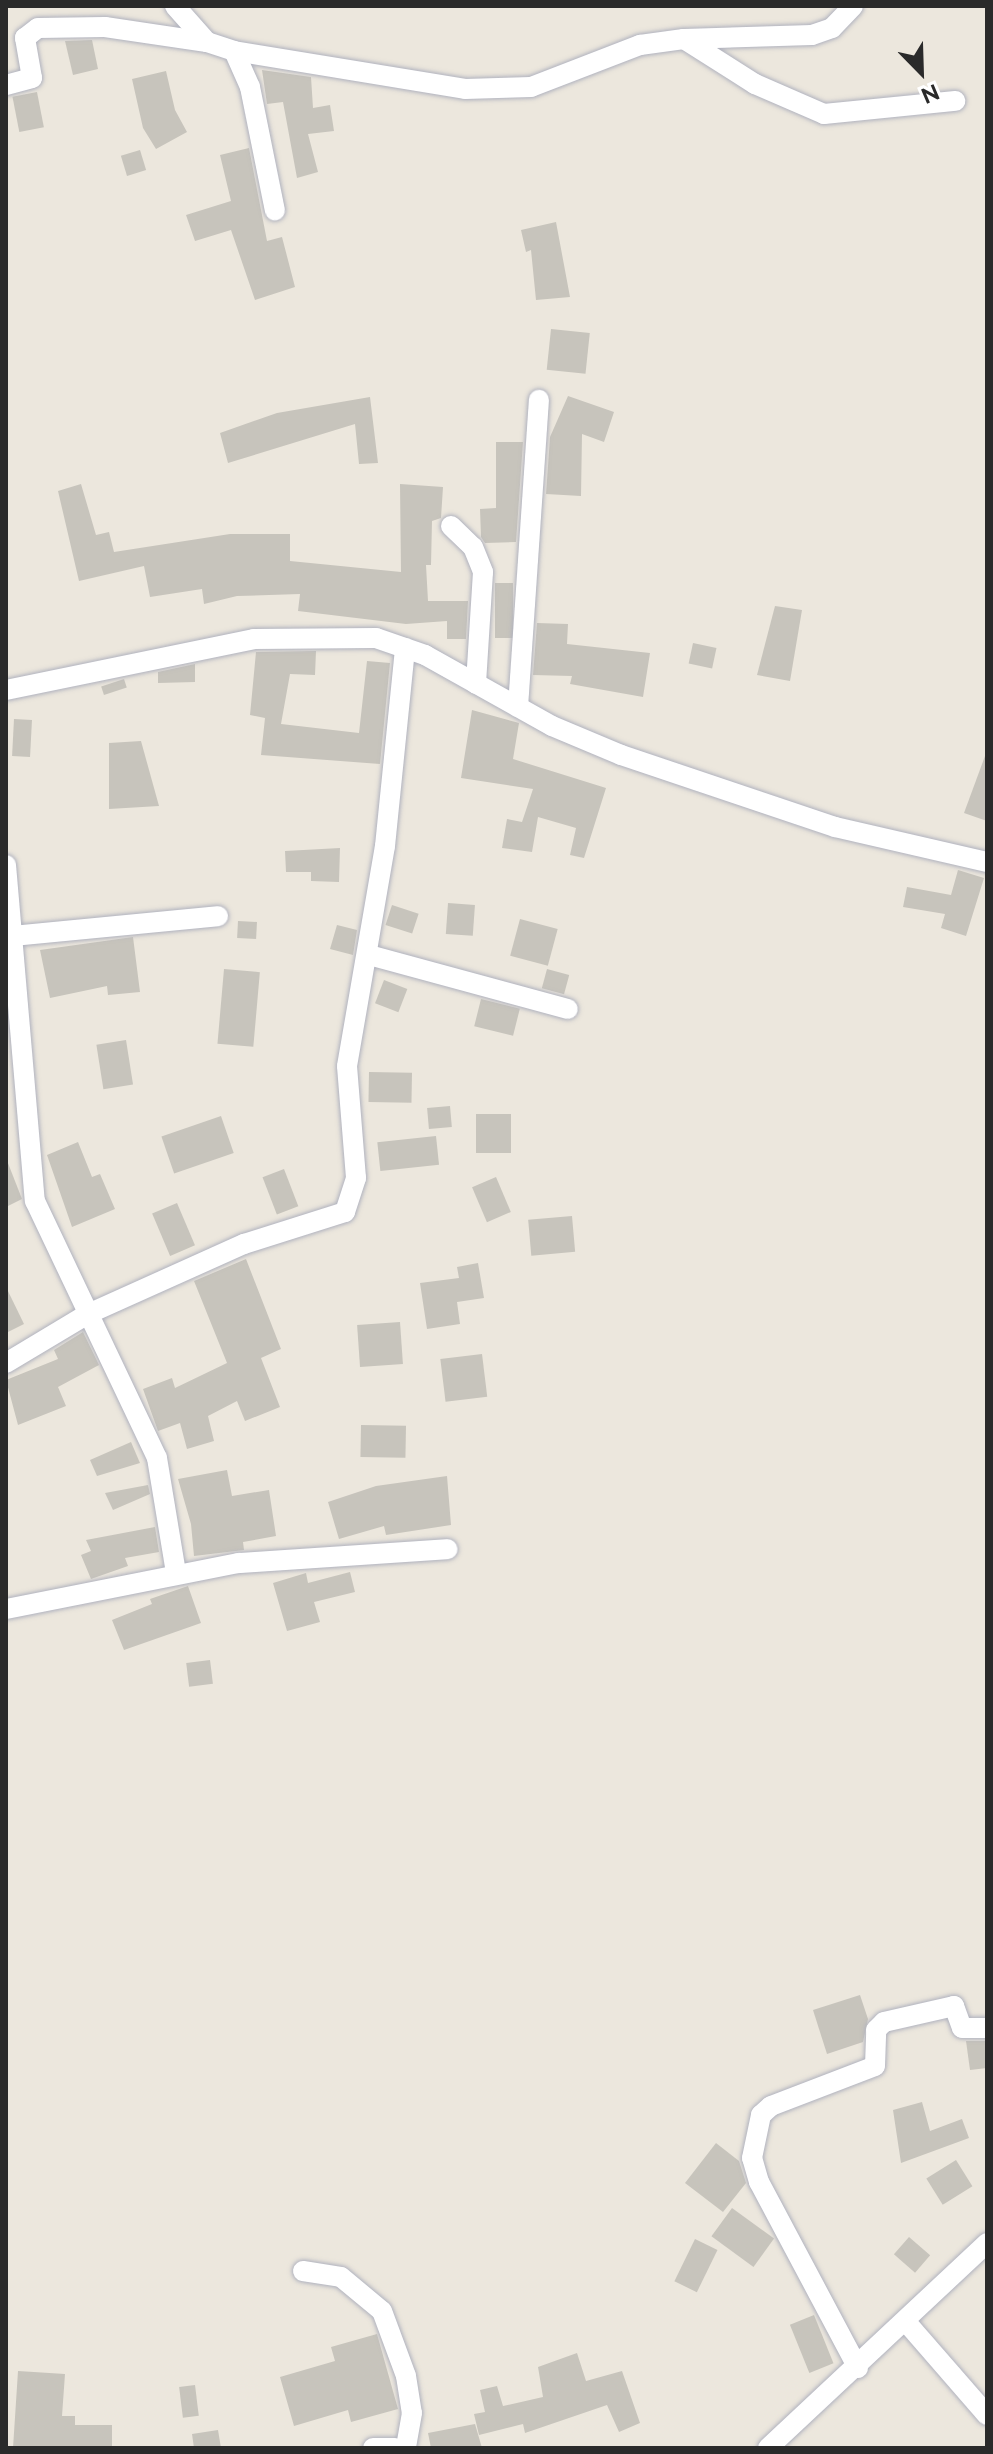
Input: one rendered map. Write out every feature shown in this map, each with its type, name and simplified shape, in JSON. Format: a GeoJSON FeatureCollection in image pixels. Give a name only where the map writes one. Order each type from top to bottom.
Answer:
{"type":"FeatureCollection","features":[{"type":"Feature","properties":{"kind":"street"},"geometry":{"type":"LineString","coordinates":[[175,6],[207,42]]}},
{"type":"Feature","properties":{"kind":"street"},"geometry":{"type":"LineString","coordinates":[[6,85],[32,78],[25,38],[38,28],[105,27],[207,42],[234,51],[465,89],[531,87],[640,45],[684,39],[812,35],[832,28],[853,6]]}},
{"type":"Feature","properties":{"kind":"street"},"geometry":{"type":"LineString","coordinates":[[684,39],[755,84],[824,114],[955,101]]}},
{"type":"Feature","properties":{"kind":"street"},"geometry":{"type":"LineString","coordinates":[[234,51],[250,87],[275,211]]}},
{"type":"Feature","properties":{"kind":"street"},"geometry":{"type":"LineString","coordinates":[[518,707],[539,400]]}},
{"type":"Feature","properties":{"kind":"street"},"geometry":{"type":"LineString","coordinates":[[451,526],[473,547],[483,572],[476,684]]}},
{"type":"Feature","properties":{"kind":"street"},"geometry":{"type":"LineString","coordinates":[[6,690],[254,639],[376,638],[405,648],[518,707],[621,755],[714,789],[835,827],[987,862]]}},
{"type":"Feature","properties":{"kind":"street"},"geometry":{"type":"LineString","coordinates":[[6,1363],[88,1314],[244,1244],[345,1212],[356,1178],[347,1066],[369,955],[405,648]]}},
{"type":"Feature","properties":{"kind":"street"},"geometry":{"type":"LineString","coordinates":[[6,865],[35,1201],[157,1458],[176,1573]]}},
{"type":"Feature","properties":{"kind":"street"},"geometry":{"type":"LineString","coordinates":[[12,936],[218,916]]}},
{"type":"Feature","properties":{"kind":"street"},"geometry":{"type":"LineString","coordinates":[[369,955],[568,1009]]}},
{"type":"Feature","properties":{"kind":"street"},"geometry":{"type":"LineString","coordinates":[[6,1609],[239,1563],[448,1549]]}},
{"type":"Feature","properties":{"kind":"street"},"geometry":{"type":"LineString","coordinates":[[858,2368],[759,2182],[752,2158],[761,2115],[771,2106],[875,2066],[876,2030],[884,2022],[954,2006],[962,2028],[987,2028]]}},
{"type":"Feature","properties":{"kind":"street"},"geometry":{"type":"LineString","coordinates":[[768,2448],[907,2323],[968,2256],[987,2243]]}},
{"type":"Feature","properties":{"kind":"street"},"geometry":{"type":"LineString","coordinates":[[303,2271],[341,2277],[382,2311],[406,2376],[412,2413],[406,2448]]}},
{"type":"Feature","properties":{"kind":"street"},"geometry":{"type":"LineString","coordinates":[[907,2323],[987,2415]]}},
{"type":"Feature","properties":{"kind":"street"},"geometry":{"type":"LineString","coordinates":[[373,2448],[395,2448]]}},
{"type":"Feature","properties":{"kind":"building"},"geometry":{"type":"Polygon","coordinates":[[[92,40],[98,69],[73,75],[65,41],[92,40]]]}},
{"type":"Feature","properties":{"kind":"building"},"geometry":{"type":"Polygon","coordinates":[[[262,70],[311,77],[313,108],[330,105],[334,131],[308,134],[318,172],[297,178],[283,102],[267,104],[262,70]]]}},
{"type":"Feature","properties":{"kind":"building"},"geometry":{"type":"Polygon","coordinates":[[[166,71],[175,110],[187,132],[156,149],[143,128],[132,79],[166,71]]]}},
{"type":"Feature","properties":{"kind":"building"},"geometry":{"type":"Polygon","coordinates":[[[37,92],[44,127],[19,132],[12,97],[37,92]]]}},
{"type":"Feature","properties":{"kind":"building"},"geometry":{"type":"Polygon","coordinates":[[[249,148],[267,241],[282,237],[295,287],[255,300],[231,230],[195,241],[186,215],[231,201],[220,155],[249,148]]]}},
{"type":"Feature","properties":{"kind":"building"},"geometry":{"type":"Polygon","coordinates":[[[140,150],[146,170],[127,176],[121,156],[140,150]]]}},
{"type":"Feature","properties":{"kind":"building"},"geometry":{"type":"Polygon","coordinates":[[[556,222],[570,297],[536,300],[531,250],[526,252],[521,230],[556,222]]]}},
{"type":"Feature","properties":{"kind":"building"},"geometry":{"type":"Polygon","coordinates":[[[551,329],[590,333],[586,374],[547,370],[551,329]]]}},
{"type":"Feature","properties":{"kind":"building"},"geometry":{"type":"Polygon","coordinates":[[[568,396],[614,412],[604,442],[582,434],[581,496],[546,494],[550,437],[568,396]]]}},
{"type":"Feature","properties":{"kind":"building"},"geometry":{"type":"Polygon","coordinates":[[[370,397],[378,463],[359,464],[355,424],[228,463],[220,433],[277,413],[370,397]]]}},
{"type":"Feature","properties":{"kind":"building"},"geometry":{"type":"Polygon","coordinates":[[[496,442],[523,442],[516,542],[485,543],[481,537],[480,509],[496,508],[496,442]]]}},
{"type":"Feature","properties":{"kind":"building"},"geometry":{"type":"Polygon","coordinates":[[[81,484],[96,535],[109,532],[114,552],[230,534],[290,534],[290,561],[401,572],[400,484],[443,487],[441,518],[432,521],[431,565],[426,565],[428,601],[468,601],[466,639],[447,639],[447,621],[406,624],[298,611],[300,594],[237,596],[204,604],[202,589],[150,597],[144,566],[79,581],[58,491],[81,484]]]}},
{"type":"Feature","properties":{"kind":"building"},"geometry":{"type":"Polygon","coordinates":[[[495,583],[513,583],[513,638],[495,638],[495,583]]]}},
{"type":"Feature","properties":{"kind":"building"},"geometry":{"type":"Polygon","coordinates":[[[775,606],[802,610],[790,681],[757,675],[775,606]]]}},
{"type":"Feature","properties":{"kind":"building"},"geometry":{"type":"Polygon","coordinates":[[[537,623],[568,624],[567,644],[650,653],[643,697],[570,684],[572,676],[533,675],[537,623]]]}},
{"type":"Feature","properties":{"kind":"building"},"geometry":{"type":"Polygon","coordinates":[[[693,643],[716,648],[712,669],[689,664],[693,643]]]}},
{"type":"Feature","properties":{"kind":"building"},"geometry":{"type":"Polygon","coordinates":[[[316,651],[315,675],[290,674],[281,724],[359,733],[367,661],[390,663],[380,764],[261,755],[265,718],[250,715],[256,652],[316,651]]]}},
{"type":"Feature","properties":{"kind":"building"},"geometry":{"type":"Polygon","coordinates":[[[195,664],[195,682],[158,683],[158,672],[195,664]]]}},
{"type":"Feature","properties":{"kind":"building"},"geometry":{"type":"Polygon","coordinates":[[[124,679],[127,688],[104,695],[101,686],[124,679]]]}},
{"type":"Feature","properties":{"kind":"building"},"geometry":{"type":"Polygon","coordinates":[[[472,710],[519,723],[513,759],[606,788],[584,858],[570,855],[576,828],[538,817],[532,852],[502,848],[507,819],[522,822],[533,789],[461,778],[472,710]]]}},
{"type":"Feature","properties":{"kind":"building"},"geometry":{"type":"Polygon","coordinates":[[[14,719],[32,720],[30,757],[12,756],[14,719]]]}},
{"type":"Feature","properties":{"kind":"building"},"geometry":{"type":"Polygon","coordinates":[[[141,741],[159,806],[109,809],[109,743],[141,741]]]}},
{"type":"Feature","properties":{"kind":"building"},"geometry":{"type":"Polygon","coordinates":[[[987,756],[987,821],[964,813],[987,756]]]}},
{"type":"Feature","properties":{"kind":"building"},"geometry":{"type":"Polygon","coordinates":[[[340,848],[339,882],[311,881],[311,872],[286,872],[285,851],[340,848]]]}},
{"type":"Feature","properties":{"kind":"building"},"geometry":{"type":"Polygon","coordinates":[[[958,870],[984,878],[966,936],[941,928],[945,914],[903,907],[907,887],[951,895],[958,870]]]}},
{"type":"Feature","properties":{"kind":"building"},"geometry":{"type":"Polygon","coordinates":[[[448,903],[475,905],[473,936],[446,934],[448,903]]]}},
{"type":"Feature","properties":{"kind":"building"},"geometry":{"type":"Polygon","coordinates":[[[392,905],[419,914],[412,934],[386,925],[392,905]]]}},
{"type":"Feature","properties":{"kind":"building"},"geometry":{"type":"Polygon","coordinates":[[[520,919],[558,929],[548,966],[510,956],[520,919]]]}},
{"type":"Feature","properties":{"kind":"building"},"geometry":{"type":"Polygon","coordinates":[[[238,921],[257,922],[256,939],[237,938],[238,921]]]}},
{"type":"Feature","properties":{"kind":"building"},"geometry":{"type":"Polygon","coordinates":[[[337,925],[357,930],[353,955],[330,949],[337,925]]]}},
{"type":"Feature","properties":{"kind":"building"},"geometry":{"type":"Polygon","coordinates":[[[133,937],[140,992],[108,995],[107,986],[50,998],[40,950],[133,937]]]}},
{"type":"Feature","properties":{"kind":"building"},"geometry":{"type":"Polygon","coordinates":[[[224,969],[260,972],[253,1047],[217,1044],[224,969]]]}},
{"type":"Feature","properties":{"kind":"building"},"geometry":{"type":"Polygon","coordinates":[[[547,969],[569,975],[564,994],[542,988],[547,969]]]}},
{"type":"Feature","properties":{"kind":"building"},"geometry":{"type":"Polygon","coordinates":[[[384,980],[407,989],[398,1012],[375,1003],[384,980]]]}},
{"type":"Feature","properties":{"kind":"building"},"geometry":{"type":"Polygon","coordinates":[[[481,999],[520,1009],[513,1036],[474,1026],[481,999]]]}},
{"type":"Feature","properties":{"kind":"building"},"geometry":{"type":"Polygon","coordinates":[[[126,1040],[133,1084],[103,1089],[96,1045],[126,1040]]]}},
{"type":"Feature","properties":{"kind":"building"},"geometry":{"type":"Polygon","coordinates":[[[369,1072],[412,1073],[411,1103],[368,1102],[369,1072]]]}},
{"type":"Feature","properties":{"kind":"building"},"geometry":{"type":"Polygon","coordinates":[[[450,1106],[452,1127],[429,1129],[427,1108],[450,1106]]]}},
{"type":"Feature","properties":{"kind":"building"},"geometry":{"type":"Polygon","coordinates":[[[476,1114],[511,1114],[511,1153],[476,1153],[476,1114]]]}},
{"type":"Feature","properties":{"kind":"building"},"geometry":{"type":"Polygon","coordinates":[[[221,1116],[234,1153],[174,1173],[161,1137],[221,1116]]]}},
{"type":"Feature","properties":{"kind":"building"},"geometry":{"type":"Polygon","coordinates":[[[436,1136],[439,1165],[380,1171],[377,1142],[436,1136]]]}},
{"type":"Feature","properties":{"kind":"building"},"geometry":{"type":"Polygon","coordinates":[[[78,1142],[92,1177],[100,1174],[115,1209],[72,1227],[47,1155],[78,1142]]]}},
{"type":"Feature","properties":{"kind":"building"},"geometry":{"type":"Polygon","coordinates":[[[6,1158],[22,1199],[6,1207],[6,1158]]]}},
{"type":"Feature","properties":{"kind":"building"},"geometry":{"type":"Polygon","coordinates":[[[284,1169],[298,1206],[277,1215],[263,1177],[284,1169]]]}},
{"type":"Feature","properties":{"kind":"building"},"geometry":{"type":"Polygon","coordinates":[[[496,1177],[511,1212],[487,1222],[472,1187],[496,1177]]]}},
{"type":"Feature","properties":{"kind":"building"},"geometry":{"type":"Polygon","coordinates":[[[177,1203],[195,1245],[170,1256],[152,1214],[177,1203]]]}},
{"type":"Feature","properties":{"kind":"building"},"geometry":{"type":"Polygon","coordinates":[[[572,1216],[575,1252],[531,1256],[528,1220],[572,1216]]]}},
{"type":"Feature","properties":{"kind":"building"},"geometry":{"type":"Polygon","coordinates":[[[246,1259],[281,1349],[261,1358],[280,1407],[245,1421],[237,1401],[208,1416],[214,1441],[187,1449],[180,1423],[158,1431],[143,1389],[172,1378],[175,1388],[227,1363],[194,1281],[246,1259]]]}},
{"type":"Feature","properties":{"kind":"building"},"geometry":{"type":"Polygon","coordinates":[[[478,1263],[484,1298],[457,1302],[460,1324],[427,1329],[420,1283],[459,1278],[457,1267],[478,1263]]]}},
{"type":"Feature","properties":{"kind":"building"},"geometry":{"type":"Polygon","coordinates":[[[6,1287],[24,1324],[6,1333],[6,1287]]]}},
{"type":"Feature","properties":{"kind":"building"},"geometry":{"type":"Polygon","coordinates":[[[400,1322],[403,1364],[360,1367],[357,1325],[400,1322]]]}},
{"type":"Feature","properties":{"kind":"building"},"geometry":{"type":"Polygon","coordinates":[[[83,1332],[99,1365],[58,1387],[66,1406],[18,1425],[6,1380],[58,1359],[54,1350],[83,1332]]]}},
{"type":"Feature","properties":{"kind":"building"},"geometry":{"type":"Polygon","coordinates":[[[482,1354],[487,1397],[446,1402],[440,1359],[482,1354]]]}},
{"type":"Feature","properties":{"kind":"building"},"geometry":{"type":"Polygon","coordinates":[[[361,1425],[406,1426],[405,1458],[360,1457],[361,1425]]]}},
{"type":"Feature","properties":{"kind":"building"},"geometry":{"type":"Polygon","coordinates":[[[131,1442],[140,1463],[97,1476],[90,1460],[131,1442]]]}},
{"type":"Feature","properties":{"kind":"building"},"geometry":{"type":"Polygon","coordinates":[[[227,1470],[232,1496],[269,1490],[276,1536],[243,1542],[244,1550],[194,1556],[191,1524],[178,1479],[227,1470]]]}},
{"type":"Feature","properties":{"kind":"building"},"geometry":{"type":"Polygon","coordinates":[[[447,1476],[451,1525],[386,1535],[384,1526],[339,1539],[328,1502],[376,1486],[447,1476]]]}},
{"type":"Feature","properties":{"kind":"building"},"geometry":{"type":"Polygon","coordinates":[[[148,1485],[150,1494],[113,1510],[105,1493],[148,1485]]]}},
{"type":"Feature","properties":{"kind":"building"},"geometry":{"type":"Polygon","coordinates":[[[155,1527],[159,1552],[125,1558],[128,1566],[91,1579],[81,1555],[91,1551],[86,1540],[155,1527]]]}},
{"type":"Feature","properties":{"kind":"building"},"geometry":{"type":"Polygon","coordinates":[[[350,1572],[355,1592],[314,1602],[320,1622],[287,1631],[273,1583],[306,1573],[308,1583],[350,1572]]]}},
{"type":"Feature","properties":{"kind":"building"},"geometry":{"type":"Polygon","coordinates":[[[188,1586],[201,1623],[124,1650],[112,1620],[152,1604],[150,1599],[188,1586]]]}},
{"type":"Feature","properties":{"kind":"building"},"geometry":{"type":"Polygon","coordinates":[[[210,1660],[213,1684],[189,1687],[186,1663],[210,1660]]]}},
{"type":"Feature","properties":{"kind":"building"},"geometry":{"type":"Polygon","coordinates":[[[860,1995],[868,2019],[863,2042],[827,2054],[813,2010],[860,1995]]]}},
{"type":"Feature","properties":{"kind":"building"},"geometry":{"type":"Polygon","coordinates":[[[966,2041],[987,2041],[987,2068],[970,2070],[966,2041]]]}},
{"type":"Feature","properties":{"kind":"building"},"geometry":{"type":"Polygon","coordinates":[[[922,2102],[930,2131],[962,2119],[969,2138],[901,2163],[893,2110],[922,2102]]]}},
{"type":"Feature","properties":{"kind":"building"},"geometry":{"type":"Polygon","coordinates":[[[716,2143],[739,2161],[746,2183],[723,2212],[685,2183],[716,2143]]]}},
{"type":"Feature","properties":{"kind":"building"},"geometry":{"type":"Polygon","coordinates":[[[956,2160],[972,2186],[943,2205],[926,2179],[956,2160]]]}},
{"type":"Feature","properties":{"kind":"building"},"geometry":{"type":"Polygon","coordinates":[[[732,2208],[774,2239],[753,2267],[711,2236],[732,2208]]]}},
{"type":"Feature","properties":{"kind":"building"},"geometry":{"type":"Polygon","coordinates":[[[909,2237],[930,2255],[915,2273],[894,2254],[909,2237]]]}},
{"type":"Feature","properties":{"kind":"building"},"geometry":{"type":"Polygon","coordinates":[[[695,2239],[717,2250],[697,2292],[674,2281],[695,2239]]]}},
{"type":"Feature","properties":{"kind":"building"},"geometry":{"type":"Polygon","coordinates":[[[814,2315],[833,2363],[809,2373],[790,2325],[814,2315]]]}},
{"type":"Feature","properties":{"kind":"building"},"geometry":{"type":"Polygon","coordinates":[[[377,2334],[398,2409],[351,2422],[348,2410],[294,2426],[280,2377],[335,2361],[331,2347],[377,2334]]]}},
{"type":"Feature","properties":{"kind":"building"},"geometry":{"type":"Polygon","coordinates":[[[577,2353],[586,2381],[622,2371],[640,2423],[619,2432],[607,2405],[525,2433],[523,2424],[479,2435],[474,2414],[485,2412],[480,2390],[497,2386],[503,2406],[543,2397],[538,2367],[577,2353]]]}},
{"type":"Feature","properties":{"kind":"building"},"geometry":{"type":"Polygon","coordinates":[[[18,2371],[65,2374],[62,2416],[75,2416],[75,2425],[112,2425],[112,2448],[13,2448],[18,2371]]]}},
{"type":"Feature","properties":{"kind":"building"},"geometry":{"type":"Polygon","coordinates":[[[195,2385],[199,2416],[183,2418],[179,2387],[195,2385]]]}},
{"type":"Feature","properties":{"kind":"building"},"geometry":{"type":"Polygon","coordinates":[[[475,2424],[482,2448],[431,2448],[428,2433],[475,2424]]]}},
{"type":"Feature","properties":{"kind":"building"},"geometry":{"type":"Polygon","coordinates":[[[218,2430],[221,2448],[194,2448],[192,2434],[218,2430]]]}}]}
